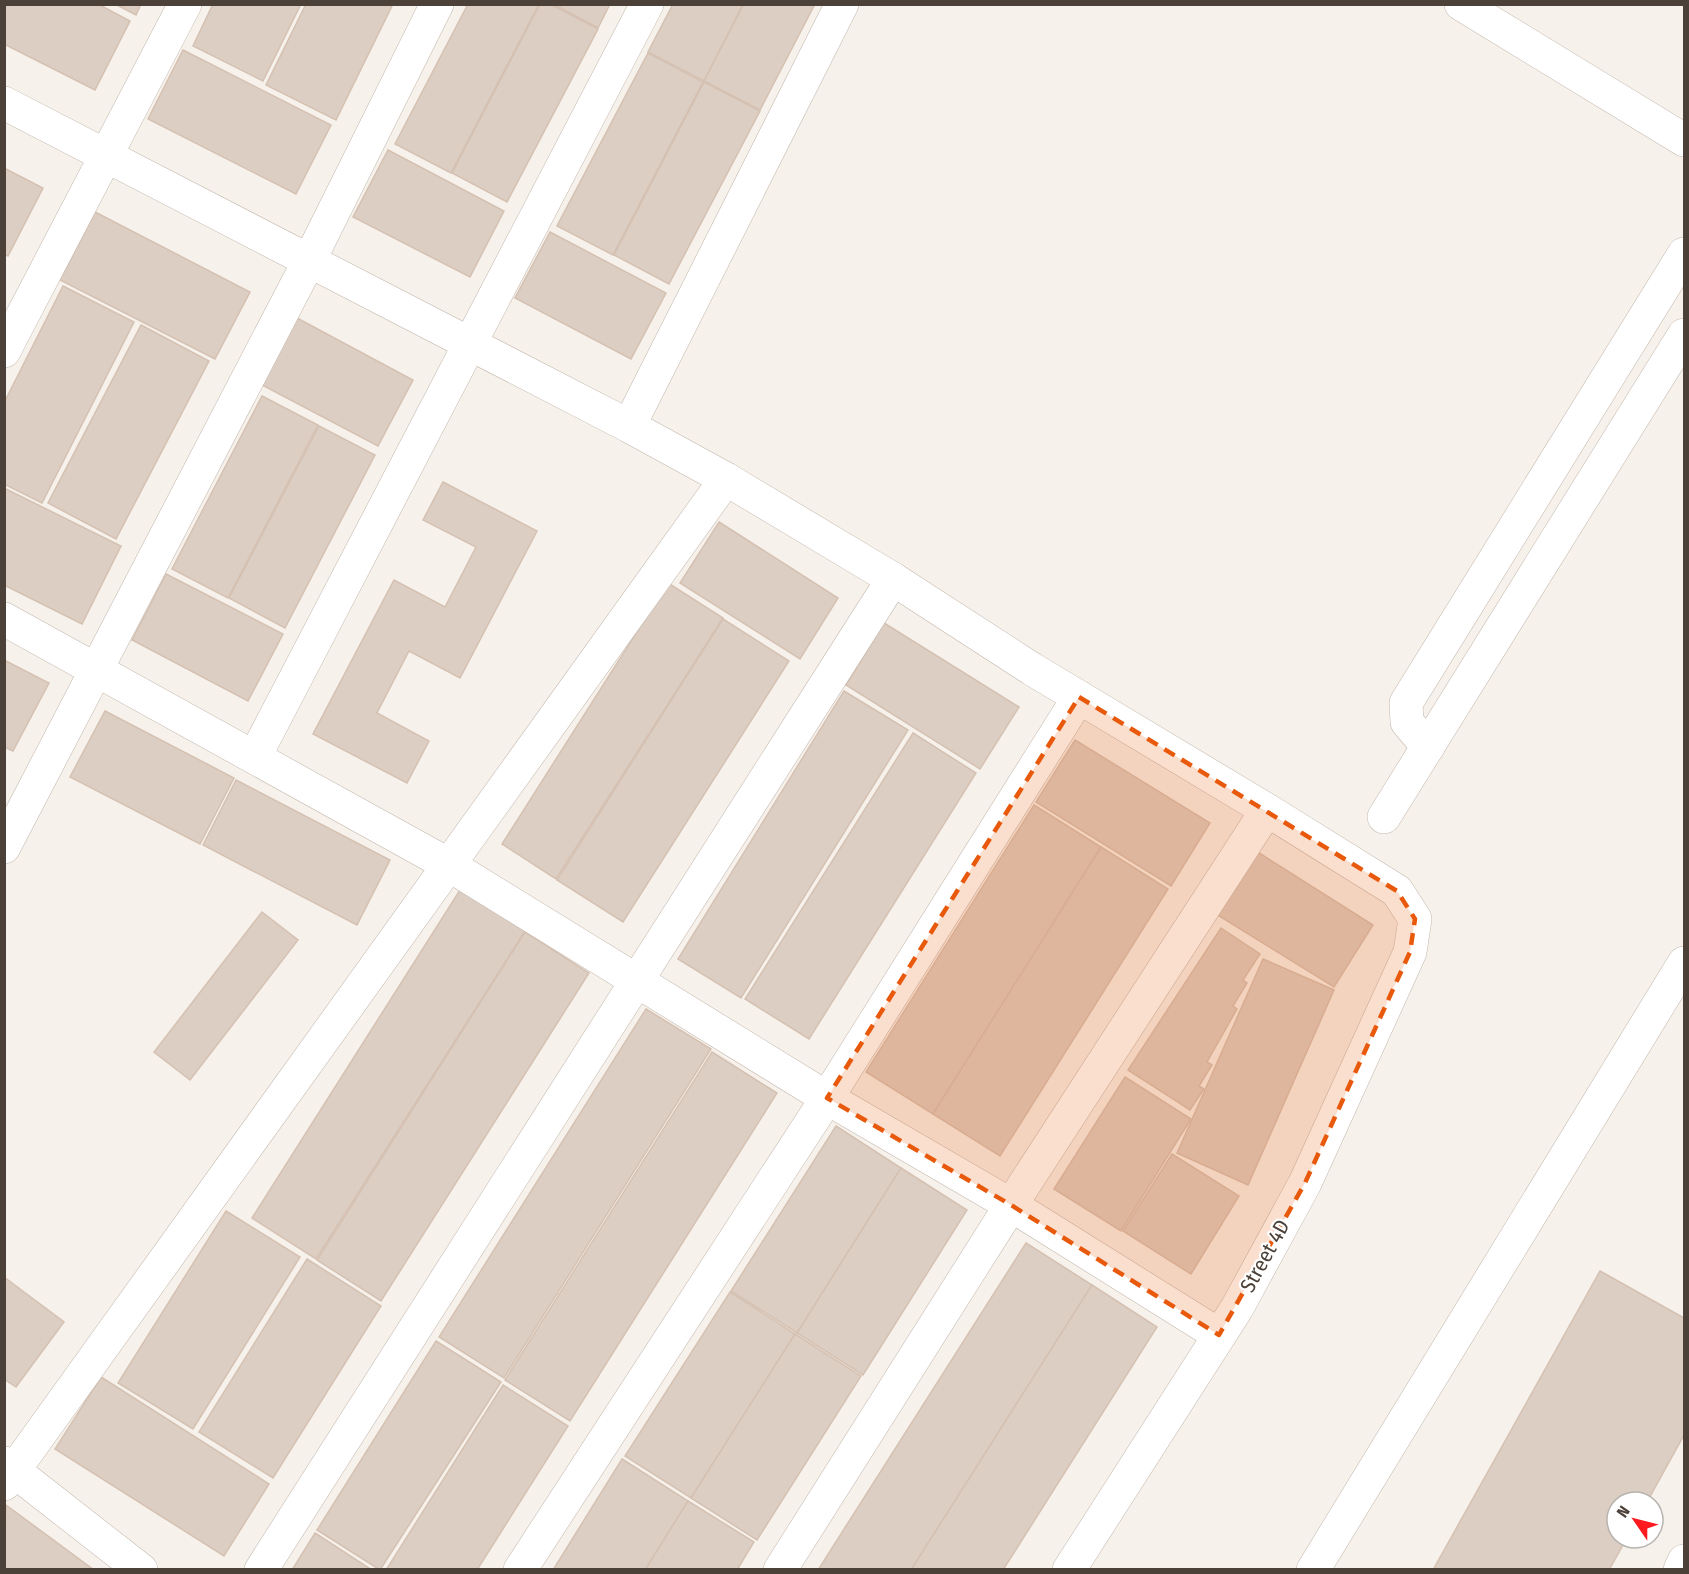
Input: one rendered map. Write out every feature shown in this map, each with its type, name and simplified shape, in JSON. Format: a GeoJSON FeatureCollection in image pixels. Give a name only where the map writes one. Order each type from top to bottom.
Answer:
{"type":"FeatureCollection","features":[{"type":"Feature","properties":{"kind":"street"},"geometry":{"type":"LineString","coordinates":[[4,351],[185,4]]}},
{"type":"Feature","properties":{"kind":"street"},"geometry":{"type":"LineString","coordinates":[[4,847],[309,261],[437,4]]}},
{"type":"Feature","properties":{"kind":"street"},"geometry":{"type":"LineString","coordinates":[[255,756],[647,4]]}},
{"type":"Feature","properties":{"kind":"street"},"geometry":{"type":"LineString","coordinates":[[629,426],[842,4]]}},
{"type":"Feature","properties":{"kind":"street"},"geometry":{"type":"LineString","coordinates":[[1461,4],[1684,140]]}},
{"type":"Feature","properties":{"kind":"street"},"geometry":{"type":"LineString","coordinates":[[4,103],[629,426],[726,479],[893,579],[1078,697],[1267,810],[1011,1205],[780,1569]]}},
{"type":"Feature","properties":{"kind":"street"},"geometry":{"type":"LineString","coordinates":[[1428,747],[1407,722],[1406,703],[1684,254]]}},
{"type":"Feature","properties":{"kind":"street"},"geometry":{"type":"LineString","coordinates":[[1384,817],[1684,334]]}},
{"type":"Feature","properties":{"kind":"street"},"geometry":{"type":"LineString","coordinates":[[141,1569],[8,1473],[449,866],[726,479]]}},
{"type":"Feature","properties":{"kind":"street"},"geometry":{"type":"LineString","coordinates":[[261,1569],[893,579]]}},
{"type":"Feature","properties":{"kind":"street"},"geometry":{"type":"LineString","coordinates":[[4,619],[97,668],[449,866],[826,1098],[1011,1205],[1219,1335]]}},
{"type":"Feature","properties":{"kind":"street"},"geometry":{"type":"LineString","coordinates":[[520,1569],[826,1098],[1078,697]]}},
{"type":"Feature","properties":{"kind":"street","name":"Street 4D"},"geometry":{"type":"LineString","coordinates":[[1069,1569],[1237,1308],[1305,1183],[1410,952],[1414,919],[1397,891],[1267,810]]}},
{"type":"Feature","properties":{"kind":"street"},"geometry":{"type":"LineString","coordinates":[[1313,1569],[1684,963]]}},
{"type":"Feature","properties":{"kind":"street"},"geometry":{"type":"LineString","coordinates":[[1680,1569],[1684,1561]]}},
{"type":"Feature","properties":{"kind":"highlighted area"},"geometry":{"type":"Polygon","coordinates":[[[1079,697],[1397,891],[1415,919],[1410,952],[1305,1183],[1219,1335],[1011,1205],[827,1098],[1079,697]]]}},
{"type":"Feature","properties":{"kind":"building"},"geometry":{"type":"Polygon","coordinates":[[[4,4],[98,4],[130,21],[95,90],[4,44],[4,4]]]}},
{"type":"Feature","properties":{"kind":"building"},"geometry":{"type":"Polygon","coordinates":[[[115,4],[141,4],[136,15],[115,4]]]}},
{"type":"Feature","properties":{"kind":"building"},"geometry":{"type":"Polygon","coordinates":[[[213,4],[301,4],[263,81],[193,46],[213,4]]]}},
{"type":"Feature","properties":{"kind":"building"},"geometry":{"type":"Polygon","coordinates":[[[306,4],[393,4],[336,120],[266,85],[306,4]]]}},
{"type":"Feature","properties":{"kind":"building"},"geometry":{"type":"Polygon","coordinates":[[[468,4],[539,4],[451,173],[395,144],[468,4]]]}},
{"type":"Feature","properties":{"kind":"building"},"geometry":{"type":"Polygon","coordinates":[[[540,4],[550,4],[598,29],[507,202],[452,173],[540,4]]]}},
{"type":"Feature","properties":{"kind":"building"},"geometry":{"type":"Polygon","coordinates":[[[553,4],[610,4],[598,28],[553,4]]]}},
{"type":"Feature","properties":{"kind":"building"},"geometry":{"type":"Polygon","coordinates":[[[673,4],[743,4],[704,81],[648,52],[673,4]]]}},
{"type":"Feature","properties":{"kind":"building"},"geometry":{"type":"Polygon","coordinates":[[[744,4],[815,4],[760,110],[704,81],[744,4]]]}},
{"type":"Feature","properties":{"kind":"building"},"geometry":{"type":"Polygon","coordinates":[[[183,50],[331,125],[296,194],[148,119],[183,50]]]}},
{"type":"Feature","properties":{"kind":"building"},"geometry":{"type":"Polygon","coordinates":[[[648,53],[703,82],[613,255],[557,226],[648,53]]]}},
{"type":"Feature","properties":{"kind":"building"},"geometry":{"type":"Polygon","coordinates":[[[704,82],[760,111],[669,284],[614,255],[704,82]]]}},
{"type":"Feature","properties":{"kind":"building"},"geometry":{"type":"Polygon","coordinates":[[[388,150],[504,211],[470,277],[353,217],[388,150]]]}},
{"type":"Feature","properties":{"kind":"building"},"geometry":{"type":"Polygon","coordinates":[[[4,168],[43,188],[8,256],[4,254],[4,168]]]}},
{"type":"Feature","properties":{"kind":"building"},"geometry":{"type":"Polygon","coordinates":[[[95,212],[250,292],[215,359],[60,280],[95,212]]]}},
{"type":"Feature","properties":{"kind":"building"},"geometry":{"type":"Polygon","coordinates":[[[550,232],[666,293],[631,359],[515,298],[550,232]]]}},
{"type":"Feature","properties":{"kind":"building"},"geometry":{"type":"Polygon","coordinates":[[[63,286],[134,322],[42,503],[4,484],[4,403],[63,286]]]}},
{"type":"Feature","properties":{"kind":"building"},"geometry":{"type":"Polygon","coordinates":[[[297,318],[413,380],[378,446],[262,385],[297,318]]]}},
{"type":"Feature","properties":{"kind":"building"},"geometry":{"type":"Polygon","coordinates":[[[141,325],[209,361],[116,539],[48,503],[141,325]]]}},
{"type":"Feature","properties":{"kind":"building"},"geometry":{"type":"Polygon","coordinates":[[[262,396],[318,425],[228,598],[172,569],[262,396]]]}},
{"type":"Feature","properties":{"kind":"building"},"geometry":{"type":"Polygon","coordinates":[[[319,426],[375,455],[285,628],[229,598],[319,426]]]}},
{"type":"Feature","properties":{"kind":"building"},"geometry":{"type":"Polygon","coordinates":[[[443,482],[537,531],[460,678],[409,651],[377,713],[429,741],[407,783],[313,734],[394,580],[445,607],[476,547],[423,520],[443,482]]]}},
{"type":"Feature","properties":{"kind":"building"},"geometry":{"type":"Polygon","coordinates":[[[4,488],[121,546],[82,624],[4,585],[4,488]]]}},
{"type":"Feature","properties":{"kind":"building"},"geometry":{"type":"Polygon","coordinates":[[[719,522],[838,598],[800,659],[680,583],[719,522]]]}},
{"type":"Feature","properties":{"kind":"building"},"geometry":{"type":"Polygon","coordinates":[[[166,574],[283,634],[248,701],[132,640],[166,574]]]}},
{"type":"Feature","properties":{"kind":"building"},"geometry":{"type":"Polygon","coordinates":[[[668,583],[723,618],[556,879],[502,844],[668,583]]]}},
{"type":"Feature","properties":{"kind":"building"},"geometry":{"type":"Polygon","coordinates":[[[723,619],[789,661],[623,922],[557,880],[723,619]]]}},
{"type":"Feature","properties":{"kind":"building"},"geometry":{"type":"Polygon","coordinates":[[[884,623],[1019,707],[980,769],[846,685],[884,623]]]}},
{"type":"Feature","properties":{"kind":"building"},"geometry":{"type":"Polygon","coordinates":[[[4,660],[49,683],[13,751],[4,747],[4,660]]]}},
{"type":"Feature","properties":{"kind":"building"},"geometry":{"type":"Polygon","coordinates":[[[844,691],[908,730],[741,998],[678,959],[844,691]]]}},
{"type":"Feature","properties":{"kind":"building"},"geometry":{"type":"Polygon","coordinates":[[[105,711],[234,778],[200,844],[70,777],[105,711]]]}},
{"type":"Feature","properties":{"kind":"building"},"geometry":{"type":"Polygon","coordinates":[[[913,733],[976,773],[809,1039],[745,999],[913,733]]]}},
{"type":"Feature","properties":{"kind":"building"},"geometry":{"type":"Polygon","coordinates":[[[1075,740],[1210,823],[1171,886],[1036,802],[1075,740]]]}},
{"type":"Feature","properties":{"kind":"building"},"geometry":{"type":"Polygon","coordinates":[[[236,780],[390,860],[357,925],[203,845],[236,780]]]}},
{"type":"Feature","properties":{"kind":"building"},"geometry":{"type":"Polygon","coordinates":[[[1034,805],[1101,847],[933,1114],[866,1072],[1034,805]]]}},
{"type":"Feature","properties":{"kind":"building"},"geometry":{"type":"Polygon","coordinates":[[[1101,847],[1168,889],[1000,1156],[933,1114],[1101,847]]]}},
{"type":"Feature","properties":{"kind":"building"},"geometry":{"type":"Polygon","coordinates":[[[1256,851],[1373,925],[1334,987],[1216,914],[1256,851]]]}},
{"type":"Feature","properties":{"kind":"building"},"geometry":{"type":"Polygon","coordinates":[[[460,890],[525,931],[316,1259],[252,1218],[460,890]]]}},
{"type":"Feature","properties":{"kind":"building"},"geometry":{"type":"Polygon","coordinates":[[[262,912],[298,940],[190,1080],[154,1052],[262,912]]]}},
{"type":"Feature","properties":{"kind":"building"},"geometry":{"type":"Polygon","coordinates":[[[1221,928],[1260,954],[1243,980],[1247,983],[1233,1006],[1237,1009],[1207,1062],[1212,1065],[1199,1086],[1204,1089],[1190,1110],[1128,1070],[1221,928]]]}},
{"type":"Feature","properties":{"kind":"building"},"geometry":{"type":"Polygon","coordinates":[[[525,932],[589,973],[381,1301],[317,1260],[525,932]]]}},
{"type":"Feature","properties":{"kind":"building"},"geometry":{"type":"Polygon","coordinates":[[[1263,959],[1334,990],[1248,1185],[1177,1153],[1263,959]]]}},
{"type":"Feature","properties":{"kind":"building"},"geometry":{"type":"Polygon","coordinates":[[[646,1009],[711,1049],[504,1378],[439,1337],[646,1009]]]}},
{"type":"Feature","properties":{"kind":"building"},"geometry":{"type":"Polygon","coordinates":[[[712,1052],[777,1093],[570,1421],[505,1380],[712,1052]]]}},
{"type":"Feature","properties":{"kind":"building"},"geometry":{"type":"Polygon","coordinates":[[[1125,1077],[1191,1119],[1121,1231],[1054,1189],[1125,1077]]]}},
{"type":"Feature","properties":{"kind":"building"},"geometry":{"type":"Polygon","coordinates":[[[836,1126],[901,1168],[797,1333],[731,1291],[836,1126]]]}},
{"type":"Feature","properties":{"kind":"building"},"geometry":{"type":"Polygon","coordinates":[[[1172,1154],[1239,1196],[1191,1274],[1123,1231],[1172,1154]]]}},
{"type":"Feature","properties":{"kind":"building"},"geometry":{"type":"Polygon","coordinates":[[[901,1168],[967,1210],[863,1375],[797,1333],[901,1168]]]}},
{"type":"Feature","properties":{"kind":"building"},"geometry":{"type":"Polygon","coordinates":[[[226,1211],[300,1257],[193,1429],[118,1383],[226,1211]]]}},
{"type":"Feature","properties":{"kind":"building"},"geometry":{"type":"Polygon","coordinates":[[[1026,1243],[1092,1285],[911,1570],[818,1570],[1026,1243]]]}},
{"type":"Feature","properties":{"kind":"building"},"geometry":{"type":"Polygon","coordinates":[[[307,1259],[381,1306],[273,1478],[199,1432],[307,1259]]]}},
{"type":"Feature","properties":{"kind":"building"},"geometry":{"type":"Polygon","coordinates":[[[1600,1271],[1684,1318],[1684,1435],[1654,1490],[1605,1490],[1605,1550],[1620,1550],[1609,1570],[1433,1570],[1600,1271]]]}},
{"type":"Feature","properties":{"kind":"building"},"geometry":{"type":"Polygon","coordinates":[[[4,1277],[64,1322],[16,1387],[4,1379],[4,1277]]]}},
{"type":"Feature","properties":{"kind":"building"},"geometry":{"type":"Polygon","coordinates":[[[1092,1285],[1157,1327],[1003,1570],[911,1570],[1092,1285]]]}},
{"type":"Feature","properties":{"kind":"building"},"geometry":{"type":"Polygon","coordinates":[[[730,1292],[795,1334],[691,1498],[625,1456],[730,1292]]]}},
{"type":"Feature","properties":{"kind":"building"},"geometry":{"type":"Polygon","coordinates":[[[795,1334],[861,1376],[757,1540],[691,1498],[795,1334]]]}},
{"type":"Feature","properties":{"kind":"building"},"geometry":{"type":"Polygon","coordinates":[[[436,1341],[501,1382],[380,1570],[317,1530],[436,1341]]]}},
{"type":"Feature","properties":{"kind":"building"},"geometry":{"type":"Polygon","coordinates":[[[101,1377],[269,1484],[224,1556],[55,1449],[101,1377]]]}},
{"type":"Feature","properties":{"kind":"building"},"geometry":{"type":"Polygon","coordinates":[[[503,1385],[568,1426],[477,1570],[386,1570],[503,1385]]]}},
{"type":"Feature","properties":{"kind":"building"},"geometry":{"type":"Polygon","coordinates":[[[622,1459],[688,1501],[645,1570],[553,1570],[622,1459]]]}},
{"type":"Feature","properties":{"kind":"building"},"geometry":{"type":"Polygon","coordinates":[[[688,1501],[754,1542],[737,1570],[645,1570],[688,1501]]]}},
{"type":"Feature","properties":{"kind":"building"},"geometry":{"type":"Polygon","coordinates":[[[6,1505],[94,1570],[4,1570],[6,1505]]]}},
{"type":"Feature","properties":{"kind":"building"},"geometry":{"type":"Polygon","coordinates":[[[315,1533],[372,1570],[292,1570],[315,1533]]]}}]}
